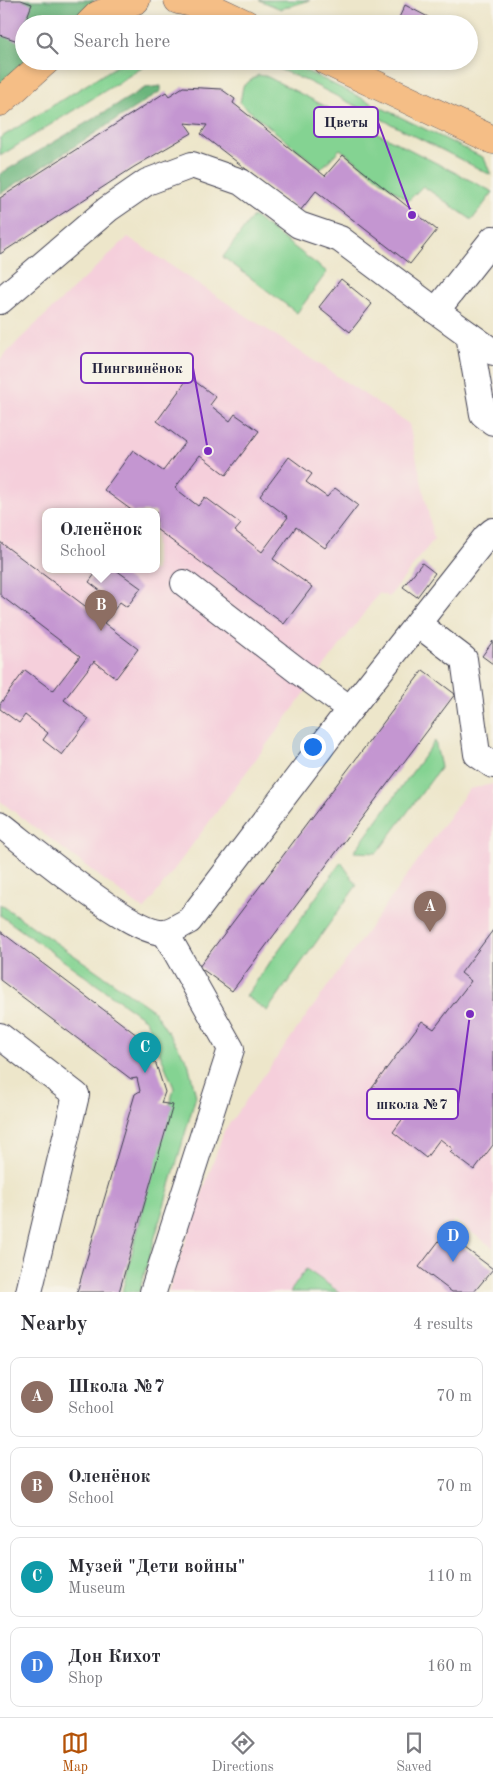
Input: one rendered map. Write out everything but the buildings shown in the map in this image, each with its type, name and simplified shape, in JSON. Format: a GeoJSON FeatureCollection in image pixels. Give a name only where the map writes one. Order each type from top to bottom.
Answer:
{"type":"FeatureCollection","features":[{"type":"Feature","properties":{"kind":"main road"},"geometry":{"type":"LineString","coordinates":[[98,15],[136,0]]}},
{"type":"Feature","properties":{"kind":"main road"},"geometry":{"type":"LineString","coordinates":[[178,0],[208,6],[227,15]]}},
{"type":"Feature","properties":{"kind":"main road"},"geometry":{"type":"LineString","coordinates":[[1,101],[36,70]]}},
{"type":"Feature","properties":{"kind":"main road"},"geometry":{"type":"LineString","coordinates":[[345,70],[493,140]]}},
{"type":"Feature","properties":{"kind":"lane"},"geometry":{"type":"LineString","coordinates":[[0,301],[108,209],[132,192],[147,182],[192,166],[241,182],[299,225],[340,239],[493,352]]}},
{"type":"Feature","properties":{"kind":"lane"},"geometry":{"type":"LineString","coordinates":[[436,310],[493,239]]}},
{"type":"Feature","properties":{"kind":"lane"},"geometry":{"type":"LineString","coordinates":[[469,335],[483,414],[493,422]]}},
{"type":"Feature","properties":{"kind":"lane"},"geometry":{"type":"LineString","coordinates":[[0,824],[116,913],[141,927],[165,932],[189,921],[350,709],[486,537],[493,531]]}},
{"type":"Feature","properties":{"kind":"lane"},"geometry":{"type":"LineString","coordinates":[[184,583],[350,709]]}},
{"type":"Feature","properties":{"kind":"lane"},"geometry":{"type":"LineString","coordinates":[[418,624],[464,659],[477,754],[493,765]]}},
{"type":"Feature","properties":{"kind":"lane"},"geometry":{"type":"LineString","coordinates":[[153,1292],[231,1049],[165,932]]}},
{"type":"Feature","properties":{"kind":"lane"},"geometry":{"type":"LineString","coordinates":[[0,1036],[76,1095],[29,1292]]}},
{"type":"Feature","properties":{"kind":"shaded area"},"geometry":{"type":"Polygon","coordinates":[[[128,237],[409,424],[434,539],[389,597],[379,593],[144,910],[0,801],[0,360],[128,237]]]}},
{"type":"Feature","properties":{"kind":"shaded area"},"geometry":{"type":"Polygon","coordinates":[[[493,784],[493,1248],[455,1220],[419,1267],[452,1292],[168,1292],[224,1131],[469,789],[493,784]]]}},
{"type":"Feature","properties":{"kind":"green space"},"geometry":{"type":"Polygon","coordinates":[[[0,0],[95,0],[80,15],[15,15],[15,70],[20,70],[0,88],[0,0]]]}},
{"type":"Feature","properties":{"kind":"green space"},"geometry":{"type":"Polygon","coordinates":[[[259,0],[310,0],[281,9],[259,0]]]}},
{"type":"Feature","properties":{"kind":"green space"},"geometry":{"type":"Polygon","coordinates":[[[110,70],[139,70],[0,156],[0,138],[110,70]]]}},
{"type":"Feature","properties":{"kind":"green space"},"geometry":{"type":"Polygon","coordinates":[[[281,70],[304,70],[484,158],[491,175],[309,82],[281,70]]]}},
{"type":"Feature","properties":{"kind":"green space"},"geometry":{"type":"Polygon","coordinates":[[[258,75],[266,76],[493,192],[472,220],[423,186],[408,201],[340,149],[321,169],[240,103],[243,86],[258,75]]]}},
{"type":"Feature","properties":{"kind":"green space"},"geometry":{"type":"Polygon","coordinates":[[[161,86],[161,91],[0,194],[0,174],[145,88],[161,86]]]}},
{"type":"Feature","properties":{"kind":"green space"},"geometry":{"type":"Polygon","coordinates":[[[253,216],[327,272],[297,313],[223,257],[253,216]]]}},
{"type":"Feature","properties":{"kind":"green space"},"geometry":{"type":"Polygon","coordinates":[[[435,741],[441,767],[377,853],[354,852],[435,741]]]}},
{"type":"Feature","properties":{"kind":"green space"},"geometry":{"type":"Polygon","coordinates":[[[341,862],[357,885],[267,1011],[246,996],[341,862]]]}},
{"type":"Feature","properties":{"kind":"green space"},"geometry":{"type":"Polygon","coordinates":[[[0,904],[153,1010],[188,1062],[196,1096],[139,1292],[122,1292],[174,1088],[146,1020],[0,915],[0,904]]]}},
{"type":"Feature","properties":{"kind":"green space"},"geometry":{"type":"Polygon","coordinates":[[[306,1269],[339,1292],[290,1292],[306,1269]]]}},
{"type":"Feature","properties":{"kind":"place","name":"Цветы"},"geometry":{"type":"Point","coordinates":[412,215]}},
{"type":"Feature","properties":{"kind":"place","name":"Пингвинёнок"},"geometry":{"type":"Point","coordinates":[208,451]}},
{"type":"Feature","properties":{"kind":"place","name":"Оленёнок"},"geometry":{"type":"Point","coordinates":[101,631]}},
{"type":"Feature","properties":{"kind":"place","name":"Школа №7"},"geometry":{"type":"Point","coordinates":[430,932]}},
{"type":"Feature","properties":{"kind":"place","name":"школа №7"},"geometry":{"type":"Point","coordinates":[470,1014]}},
{"type":"Feature","properties":{"kind":"place","name":"Музей \"Дети войны\""},"geometry":{"type":"Point","coordinates":[145,1073]}},
{"type":"Feature","properties":{"kind":"place","name":"Дон Кихот"},"geometry":{"type":"Point","coordinates":[453,1262]}}]}
